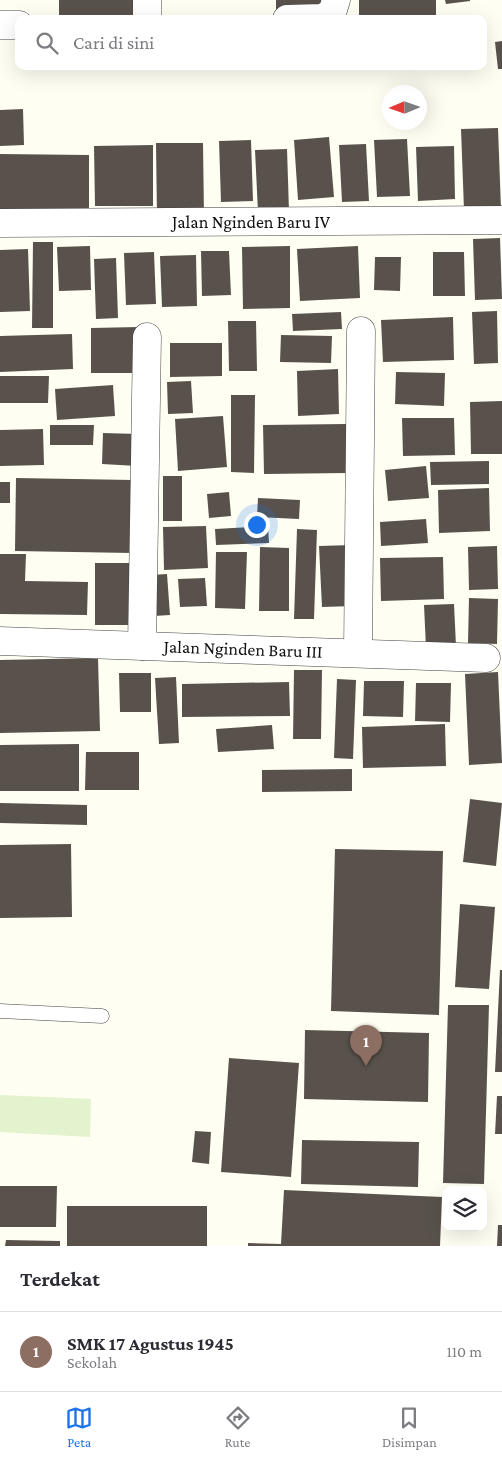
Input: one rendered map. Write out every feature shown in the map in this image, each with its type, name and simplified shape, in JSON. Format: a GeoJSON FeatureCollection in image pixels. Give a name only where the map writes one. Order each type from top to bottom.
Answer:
{"type":"FeatureCollection","features":[{"type":"Feature","properties":{"kind":"street"},"geometry":{"type":"LineString","coordinates":[[147,0],[147,15]]}},
{"type":"Feature","properties":{"kind":"street"},"geometry":{"type":"LineString","coordinates":[[328,15],[332,13],[336,0]]}},
{"type":"Feature","properties":{"kind":"street"},"geometry":{"type":"LineString","coordinates":[[0,25],[15,25]]}},
{"type":"Feature","properties":{"kind":"street","name":"Jalan Nginden Baru IV"},"geometry":{"type":"LineString","coordinates":[[0,223],[502,220]]}},
{"type":"Feature","properties":{"kind":"street"},"geometry":{"type":"LineString","coordinates":[[358,652],[361,331]]}},
{"type":"Feature","properties":{"kind":"street"},"geometry":{"type":"LineString","coordinates":[[142,646],[147,337]]}},
{"type":"Feature","properties":{"kind":"street","name":"Jalan Nginden Baru III"},"geometry":{"type":"LineString","coordinates":[[0,642],[358,652],[486,658]]}},
{"type":"Feature","properties":{"kind":"lane"},"geometry":{"type":"LineString","coordinates":[[0,1011],[102,1016]]}},
{"type":"Feature","properties":{"kind":"green space"},"geometry":{"type":"Polygon","coordinates":[[[0,1095],[91,1099],[90,1137],[0,1132],[0,1095]]]}},
{"type":"Feature","properties":{"kind":"building"},"geometry":{"type":"Polygon","coordinates":[[[59,0],[138,0],[138,15],[59,15],[59,0]]]}},
{"type":"Feature","properties":{"kind":"building"},"geometry":{"type":"Polygon","coordinates":[[[276,0],[330,0],[330,13],[276,14],[276,0]]]}},
{"type":"Feature","properties":{"kind":"building"},"geometry":{"type":"Polygon","coordinates":[[[359,0],[436,0],[436,15],[359,15],[359,0]]]}},
{"type":"Feature","properties":{"kind":"building"},"geometry":{"type":"Polygon","coordinates":[[[445,0],[470,0],[470,1],[446,4],[445,0]]]}},
{"type":"Feature","properties":{"kind":"building"},"geometry":{"type":"Polygon","coordinates":[[[502,41],[502,69],[498,69],[495,42],[502,41]]]}},
{"type":"Feature","properties":{"kind":"building"},"geometry":{"type":"Polygon","coordinates":[[[23,109],[24,145],[0,146],[0,110],[23,109]]]}},
{"type":"Feature","properties":{"kind":"building"},"geometry":{"type":"Polygon","coordinates":[[[498,128],[501,209],[464,210],[461,129],[498,128]]]}},
{"type":"Feature","properties":{"kind":"building"},"geometry":{"type":"Polygon","coordinates":[[[329,137],[334,197],[298,200],[294,140],[329,137]]]}},
{"type":"Feature","properties":{"kind":"building"},"geometry":{"type":"Polygon","coordinates":[[[407,139],[410,196],[377,197],[374,140],[407,139]]]}},
{"type":"Feature","properties":{"kind":"building"},"geometry":{"type":"Polygon","coordinates":[[[251,140],[253,201],[221,202],[219,141],[251,140]]]}},
{"type":"Feature","properties":{"kind":"building"},"geometry":{"type":"Polygon","coordinates":[[[156,143],[203,143],[204,216],[157,217],[156,143]]]}},
{"type":"Feature","properties":{"kind":"building"},"geometry":{"type":"Polygon","coordinates":[[[366,144],[369,201],[342,202],[339,145],[366,144]]]}},
{"type":"Feature","properties":{"kind":"building"},"geometry":{"type":"Polygon","coordinates":[[[153,145],[153,206],[95,206],[94,146],[153,145]]]}},
{"type":"Feature","properties":{"kind":"building"},"geometry":{"type":"Polygon","coordinates":[[[454,146],[455,199],[418,201],[416,147],[454,146]]]}},
{"type":"Feature","properties":{"kind":"building"},"geometry":{"type":"Polygon","coordinates":[[[287,149],[289,211],[258,212],[255,150],[287,149]]]}},
{"type":"Feature","properties":{"kind":"building"},"geometry":{"type":"Polygon","coordinates":[[[0,154],[89,155],[89,213],[0,212],[0,154]]]}},
{"type":"Feature","properties":{"kind":"building"},"geometry":{"type":"Polygon","coordinates":[[[500,238],[502,299],[475,300],[473,239],[500,238]]]}},
{"type":"Feature","properties":{"kind":"building"},"geometry":{"type":"Polygon","coordinates":[[[33,242],[53,242],[53,328],[32,328],[33,242]]]}},
{"type":"Feature","properties":{"kind":"building"},"geometry":{"type":"Polygon","coordinates":[[[90,246],[91,290],[59,291],[57,247],[90,246]]]}},
{"type":"Feature","properties":{"kind":"building"},"geometry":{"type":"Polygon","coordinates":[[[290,246],[290,308],[243,309],[242,247],[290,246]]]}},
{"type":"Feature","properties":{"kind":"building"},"geometry":{"type":"Polygon","coordinates":[[[358,246],[360,298],[300,301],[297,249],[358,246]]]}},
{"type":"Feature","properties":{"kind":"building"},"geometry":{"type":"Polygon","coordinates":[[[28,249],[30,311],[0,312],[0,250],[28,249]]]}},
{"type":"Feature","properties":{"kind":"building"},"geometry":{"type":"Polygon","coordinates":[[[201,251],[229,251],[231,295],[202,296],[201,251]]]}},
{"type":"Feature","properties":{"kind":"building"},"geometry":{"type":"Polygon","coordinates":[[[154,252],[156,304],[126,305],[124,253],[154,252]]]}},
{"type":"Feature","properties":{"kind":"building"},"geometry":{"type":"Polygon","coordinates":[[[433,252],[464,252],[465,296],[433,296],[433,252]]]}},
{"type":"Feature","properties":{"kind":"building"},"geometry":{"type":"Polygon","coordinates":[[[196,255],[197,306],[162,307],[160,256],[196,255]]]}},
{"type":"Feature","properties":{"kind":"building"},"geometry":{"type":"Polygon","coordinates":[[[375,257],[401,257],[400,291],[374,290],[375,257]]]}},
{"type":"Feature","properties":{"kind":"building"},"geometry":{"type":"Polygon","coordinates":[[[116,258],[118,318],[96,319],[94,259],[116,258]]]}},
{"type":"Feature","properties":{"kind":"building"},"geometry":{"type":"Polygon","coordinates":[[[497,311],[498,363],[474,364],[472,312],[497,311]]]}},
{"type":"Feature","properties":{"kind":"building"},"geometry":{"type":"Polygon","coordinates":[[[341,312],[342,329],[293,331],[292,314],[341,312]]]}},
{"type":"Feature","properties":{"kind":"building"},"geometry":{"type":"Polygon","coordinates":[[[453,317],[454,360],[383,362],[381,320],[453,317]]]}},
{"type":"Feature","properties":{"kind":"building"},"geometry":{"type":"Polygon","coordinates":[[[228,321],[256,321],[257,371],[229,371],[228,321]]]}},
{"type":"Feature","properties":{"kind":"building"},"geometry":{"type":"Polygon","coordinates":[[[139,327],[140,373],[91,373],[91,328],[139,327]]]}},
{"type":"Feature","properties":{"kind":"building"},"geometry":{"type":"Polygon","coordinates":[[[72,334],[73,369],[0,372],[0,336],[72,334]]]}},
{"type":"Feature","properties":{"kind":"building"},"geometry":{"type":"Polygon","coordinates":[[[281,335],[332,336],[331,363],[280,362],[281,335]]]}},
{"type":"Feature","properties":{"kind":"building"},"geometry":{"type":"Polygon","coordinates":[[[170,343],[222,343],[222,376],[170,377],[170,343]]]}},
{"type":"Feature","properties":{"kind":"building"},"geometry":{"type":"Polygon","coordinates":[[[338,369],[339,414],[298,416],[297,371],[338,369]]]}},
{"type":"Feature","properties":{"kind":"building"},"geometry":{"type":"Polygon","coordinates":[[[396,372],[445,373],[444,406],[395,404],[396,372]]]}},
{"type":"Feature","properties":{"kind":"building"},"geometry":{"type":"Polygon","coordinates":[[[0,376],[49,376],[48,403],[0,403],[0,376]]]}},
{"type":"Feature","properties":{"kind":"building"},"geometry":{"type":"Polygon","coordinates":[[[191,381],[193,413],[168,414],[167,382],[191,381]]]}},
{"type":"Feature","properties":{"kind":"building"},"geometry":{"type":"Polygon","coordinates":[[[113,385],[115,416],[57,420],[55,389],[113,385]]]}},
{"type":"Feature","properties":{"kind":"building"},"geometry":{"type":"Polygon","coordinates":[[[231,395],[255,395],[254,473],[231,472],[231,395]]]}},
{"type":"Feature","properties":{"kind":"building"},"geometry":{"type":"Polygon","coordinates":[[[502,401],[502,454],[471,454],[470,402],[502,401]]]}},
{"type":"Feature","properties":{"kind":"building"},"geometry":{"type":"Polygon","coordinates":[[[223,416],[227,467],[178,471],[175,419],[223,416]]]}},
{"type":"Feature","properties":{"kind":"building"},"geometry":{"type":"Polygon","coordinates":[[[402,418],[454,418],[455,455],[403,456],[402,418]]]}},
{"type":"Feature","properties":{"kind":"building"},"geometry":{"type":"Polygon","coordinates":[[[346,424],[347,473],[264,474],[263,425],[346,424]]]}},
{"type":"Feature","properties":{"kind":"building"},"geometry":{"type":"Polygon","coordinates":[[[50,425],[94,425],[93,445],[50,445],[50,425]]]}},
{"type":"Feature","properties":{"kind":"building"},"geometry":{"type":"Polygon","coordinates":[[[43,429],[44,465],[0,466],[0,430],[43,429]]]}},
{"type":"Feature","properties":{"kind":"building"},"geometry":{"type":"Polygon","coordinates":[[[103,433],[138,434],[137,466],[102,464],[103,433]]]}},
{"type":"Feature","properties":{"kind":"building"},"geometry":{"type":"Polygon","coordinates":[[[489,461],[489,484],[431,485],[430,462],[489,461]]]}},
{"type":"Feature","properties":{"kind":"building"},"geometry":{"type":"Polygon","coordinates":[[[426,466],[429,498],[388,501],[385,470],[426,466]]]}},
{"type":"Feature","properties":{"kind":"building"},"geometry":{"type":"Polygon","coordinates":[[[163,476],[182,476],[182,521],[163,521],[163,476]]]}},
{"type":"Feature","properties":{"kind":"building"},"geometry":{"type":"Polygon","coordinates":[[[16,478],[133,480],[132,553],[15,551],[16,478]]]}},
{"type":"Feature","properties":{"kind":"building"},"geometry":{"type":"Polygon","coordinates":[[[0,482],[10,482],[10,503],[0,503],[0,482]]]}},
{"type":"Feature","properties":{"kind":"building"},"geometry":{"type":"Polygon","coordinates":[[[489,488],[490,531],[439,533],[438,490],[489,488]]]}},
{"type":"Feature","properties":{"kind":"building"},"geometry":{"type":"Polygon","coordinates":[[[229,492],[231,516],[209,518],[207,494],[229,492]]]}},
{"type":"Feature","properties":{"kind":"building"},"geometry":{"type":"Polygon","coordinates":[[[258,498],[300,500],[299,519],[257,517],[258,498]]]}},
{"type":"Feature","properties":{"kind":"building"},"geometry":{"type":"Polygon","coordinates":[[[426,519],[428,543],[381,546],[380,522],[426,519]]]}},
{"type":"Feature","properties":{"kind":"building"},"geometry":{"type":"Polygon","coordinates":[[[206,526],[208,568],[164,570],[163,527],[206,526]]]}},
{"type":"Feature","properties":{"kind":"building"},"geometry":{"type":"Polygon","coordinates":[[[268,526],[269,543],[216,545],[215,529],[268,526]]]}},
{"type":"Feature","properties":{"kind":"building"},"geometry":{"type":"Polygon","coordinates":[[[297,529],[317,530],[314,619],[294,619],[297,529]]]}},
{"type":"Feature","properties":{"kind":"building"},"geometry":{"type":"Polygon","coordinates":[[[352,545],[354,606],[322,607],[319,546],[352,545]]]}},
{"type":"Feature","properties":{"kind":"building"},"geometry":{"type":"Polygon","coordinates":[[[497,546],[498,589],[469,590],[468,547],[497,546]]]}},
{"type":"Feature","properties":{"kind":"building"},"geometry":{"type":"Polygon","coordinates":[[[260,547],[289,548],[289,611],[259,611],[260,547]]]}},
{"type":"Feature","properties":{"kind":"building"},"geometry":{"type":"Polygon","coordinates":[[[216,552],[247,552],[245,609],[215,608],[216,552]]]}},
{"type":"Feature","properties":{"kind":"building"},"geometry":{"type":"Polygon","coordinates":[[[0,554],[26,554],[25,581],[88,582],[87,615],[0,614],[0,554]]]}},
{"type":"Feature","properties":{"kind":"building"},"geometry":{"type":"Polygon","coordinates":[[[443,557],[444,599],[381,601],[380,558],[443,557]]]}},
{"type":"Feature","properties":{"kind":"building"},"geometry":{"type":"Polygon","coordinates":[[[95,563],[136,563],[136,625],[95,625],[95,563]]]}},
{"type":"Feature","properties":{"kind":"building"},"geometry":{"type":"Polygon","coordinates":[[[167,574],[170,615],[154,616],[151,575],[167,574]]]}},
{"type":"Feature","properties":{"kind":"building"},"geometry":{"type":"Polygon","coordinates":[[[205,578],[207,606],[180,607],[178,579],[205,578]]]}},
{"type":"Feature","properties":{"kind":"building"},"geometry":{"type":"Polygon","coordinates":[[[469,598],[498,599],[497,644],[468,643],[469,598]]]}},
{"type":"Feature","properties":{"kind":"building"},"geometry":{"type":"Polygon","coordinates":[[[454,604],[456,646],[426,648],[424,605],[454,604]]]}},
{"type":"Feature","properties":{"kind":"building"},"geometry":{"type":"Polygon","coordinates":[[[98,658],[100,731],[0,733],[0,660],[98,658]]]}},
{"type":"Feature","properties":{"kind":"building"},"geometry":{"type":"Polygon","coordinates":[[[294,670],[322,670],[321,739],[293,739],[294,670]]]}},
{"type":"Feature","properties":{"kind":"building"},"geometry":{"type":"Polygon","coordinates":[[[498,672],[502,763],[469,765],[465,674],[498,672]]]}},
{"type":"Feature","properties":{"kind":"building"},"geometry":{"type":"Polygon","coordinates":[[[119,673],[151,673],[151,712],[120,712],[119,673]]]}},
{"type":"Feature","properties":{"kind":"building"},"geometry":{"type":"Polygon","coordinates":[[[176,677],[179,743],[159,744],[155,678],[176,677]]]}},
{"type":"Feature","properties":{"kind":"building"},"geometry":{"type":"Polygon","coordinates":[[[337,679],[356,680],[353,759],[334,758],[337,679]]]}},
{"type":"Feature","properties":{"kind":"building"},"geometry":{"type":"Polygon","coordinates":[[[364,681],[404,681],[403,717],[363,716],[364,681]]]}},
{"type":"Feature","properties":{"kind":"building"},"geometry":{"type":"Polygon","coordinates":[[[289,682],[290,716],[182,717],[182,684],[289,682]]]}},
{"type":"Feature","properties":{"kind":"building"},"geometry":{"type":"Polygon","coordinates":[[[416,683],[451,683],[450,722],[415,721],[416,683]]]}},
{"type":"Feature","properties":{"kind":"building"},"geometry":{"type":"Polygon","coordinates":[[[445,724],[446,766],[363,768],[362,727],[445,724]]]}},
{"type":"Feature","properties":{"kind":"building"},"geometry":{"type":"Polygon","coordinates":[[[272,725],[274,749],[218,752],[216,729],[272,725]]]}},
{"type":"Feature","properties":{"kind":"building"},"geometry":{"type":"Polygon","coordinates":[[[79,744],[79,791],[0,791],[0,745],[79,744]]]}},
{"type":"Feature","properties":{"kind":"building"},"geometry":{"type":"Polygon","coordinates":[[[86,752],[139,752],[139,790],[85,790],[86,752]]]}},
{"type":"Feature","properties":{"kind":"building"},"geometry":{"type":"Polygon","coordinates":[[[352,769],[352,791],[262,792],[262,770],[352,769]]]}},
{"type":"Feature","properties":{"kind":"building"},"geometry":{"type":"Polygon","coordinates":[[[470,799],[502,803],[496,866],[463,862],[470,799]]]}},
{"type":"Feature","properties":{"kind":"building"},"geometry":{"type":"Polygon","coordinates":[[[0,803],[87,805],[87,825],[0,823],[0,803]]]}},
{"type":"Feature","properties":{"kind":"building"},"geometry":{"type":"Polygon","coordinates":[[[71,844],[72,917],[0,918],[0,845],[71,844]]]}},
{"type":"Feature","properties":{"kind":"building"},"geometry":{"type":"Polygon","coordinates":[[[335,849],[443,851],[439,1015],[331,1011],[335,849]]]}},
{"type":"Feature","properties":{"kind":"building"},"geometry":{"type":"Polygon","coordinates":[[[460,904],[495,907],[489,989],[455,987],[460,904]]]}},
{"type":"Feature","properties":{"kind":"building"},"geometry":{"type":"Polygon","coordinates":[[[500,970],[502,970],[502,1072],[495,1072],[500,970]]]}},
{"type":"Feature","properties":{"kind":"building"},"geometry":{"type":"Polygon","coordinates":[[[448,1005],[489,1005],[484,1184],[443,1183],[448,1005]]]}},
{"type":"Feature","properties":{"kind":"building"},"geometry":{"type":"Polygon","coordinates":[[[305,1030],[429,1033],[428,1102],[304,1099],[305,1030]]]}},
{"type":"Feature","properties":{"kind":"building"},"geometry":{"type":"Polygon","coordinates":[[[229,1058],[299,1063],[291,1177],[221,1172],[229,1058]]]}},
{"type":"Feature","properties":{"kind":"building"},"geometry":{"type":"Polygon","coordinates":[[[497,1096],[502,1096],[502,1134],[495,1134],[497,1096]]]}},
{"type":"Feature","properties":{"kind":"building"},"geometry":{"type":"Polygon","coordinates":[[[195,1131],[211,1132],[209,1164],[192,1162],[195,1131]]]}},
{"type":"Feature","properties":{"kind":"building"},"geometry":{"type":"Polygon","coordinates":[[[302,1140],[419,1142],[418,1187],[301,1184],[302,1140]]]}},
{"type":"Feature","properties":{"kind":"building"},"geometry":{"type":"Polygon","coordinates":[[[0,1186],[57,1186],[56,1227],[0,1227],[0,1186]]]}},
{"type":"Feature","properties":{"kind":"building"},"geometry":{"type":"Polygon","coordinates":[[[284,1190],[442,1197],[440,1246],[248,1246],[248,1243],[281,1244],[284,1190]]]}},
{"type":"Feature","properties":{"kind":"building"},"geometry":{"type":"Polygon","coordinates":[[[67,1206],[207,1206],[207,1246],[67,1246],[67,1206]]]}},
{"type":"Feature","properties":{"kind":"building"},"geometry":{"type":"Polygon","coordinates":[[[498,1225],[502,1225],[502,1246],[497,1246],[498,1225]]]}},
{"type":"Feature","properties":{"kind":"building"},"geometry":{"type":"Polygon","coordinates":[[[6,1240],[60,1241],[60,1246],[5,1246],[6,1240]]]}},
{"type":"Feature","properties":{"kind":"place","name":"SMK 17 Agustus 1945"},"geometry":{"type":"Point","coordinates":[366,1066]}}]}
